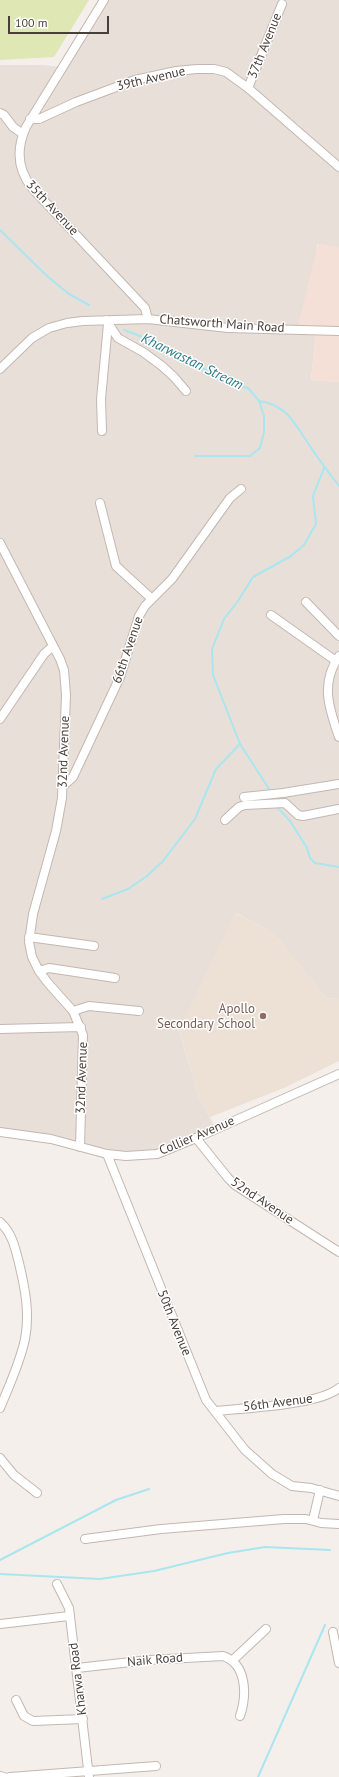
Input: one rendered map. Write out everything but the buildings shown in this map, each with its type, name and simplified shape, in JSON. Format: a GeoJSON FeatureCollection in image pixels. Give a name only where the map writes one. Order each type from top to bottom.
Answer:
{"type":"FeatureCollection","features":[{"type":"Feature","properties":{"kind":"street","name":"35th Avenue"},"geometry":{"type":"LineString","coordinates":[[104,0],[30,119],[23,134],[19,158],[21,171],[27,182],[129,290],[145,308],[148,318]]}},
{"type":"Feature","properties":{"kind":"street","name":"37th Avenue"},"geometry":{"type":"LineString","coordinates":[[248,88],[282,4]]}},
{"type":"Feature","properties":{"kind":"street","name":"39th Avenue"},"geometry":{"type":"LineString","coordinates":[[30,119],[39,120],[76,102],[136,80],[197,68],[220,70],[226,72],[248,88],[339,167]]}},
{"type":"Feature","properties":{"kind":"street"},"geometry":{"type":"LineString","coordinates":[[0,113],[4,115],[11,124],[23,134]]}},
{"type":"Feature","properties":{"kind":"street","name":"Chatsworth Main Road"},"geometry":{"type":"LineString","coordinates":[[0,369],[32,338],[49,328],[67,323],[107,322],[148,318],[228,328],[339,332]]}},
{"type":"Feature","properties":{"kind":"street"},"geometry":{"type":"LineString","coordinates":[[107,322],[118,338],[144,352],[174,377],[186,391]]}},
{"type":"Feature","properties":{"kind":"street"},"geometry":{"type":"LineString","coordinates":[[102,431],[101,399],[107,322]]}},
{"type":"Feature","properties":{"kind":"street","name":"66th Avenue"},"geometry":{"type":"LineString","coordinates":[[63,786],[73,777],[120,677],[139,616],[152,599],[172,579],[230,498],[241,489]]}},
{"type":"Feature","properties":{"kind":"street"},"geometry":{"type":"LineString","coordinates":[[100,503],[116,566],[152,599]]}},
{"type":"Feature","properties":{"kind":"street","name":"32nd Avenue"},"geometry":{"type":"LineString","coordinates":[[0,543],[60,659],[65,679],[63,786],[56,831],[37,900],[29,937],[32,957],[39,971],[73,1011],[81,1027],[84,1043],[80,1146]]}},
{"type":"Feature","properties":{"kind":"street"},"geometry":{"type":"LineString","coordinates":[[306,602],[339,636]]}},
{"type":"Feature","properties":{"kind":"street"},"geometry":{"type":"LineString","coordinates":[[271,615],[337,659],[329,677],[328,691],[330,710],[339,737]]}},
{"type":"Feature","properties":{"kind":"street"},"geometry":{"type":"LineString","coordinates":[[0,719],[44,654],[53,646]]}},
{"type":"Feature","properties":{"kind":"street"},"geometry":{"type":"LineString","coordinates":[[225,820],[240,807],[272,798],[339,784]]}},
{"type":"Feature","properties":{"kind":"street"},"geometry":{"type":"LineString","coordinates":[[244,797],[272,798],[287,803],[298,815],[303,816],[339,809]]}},
{"type":"Feature","properties":{"kind":"street"},"geometry":{"type":"LineString","coordinates":[[29,937],[94,946]]}},
{"type":"Feature","properties":{"kind":"street"},"geometry":{"type":"LineString","coordinates":[[39,971],[48,968],[115,978]]}},
{"type":"Feature","properties":{"kind":"street"},"geometry":{"type":"LineString","coordinates":[[73,1011],[88,1006],[139,1011]]}},
{"type":"Feature","properties":{"kind":"street"},"geometry":{"type":"LineString","coordinates":[[0,1029],[81,1027]]}},
{"type":"Feature","properties":{"kind":"street","name":"Collier Avenue"},"geometry":{"type":"LineString","coordinates":[[0,1132],[51,1139],[107,1154],[126,1156],[157,1154],[339,1074]]}},
{"type":"Feature","properties":{"kind":"street","name":"52nd Avenue"},"geometry":{"type":"LineString","coordinates":[[196,1138],[235,1185],[339,1252]]}},
{"type":"Feature","properties":{"kind":"street","name":"50th Avenue"},"geometry":{"type":"LineString","coordinates":[[107,1154],[202,1393],[245,1450],[272,1474],[292,1486],[320,1490],[339,1496]]}},
{"type":"Feature","properties":{"kind":"street"},"geometry":{"type":"LineString","coordinates":[[0,1222],[6,1227],[14,1242],[24,1287],[26,1310],[26,1327],[21,1353],[0,1408]]}},
{"type":"Feature","properties":{"kind":"street","name":"56th Avenue"},"geometry":{"type":"LineString","coordinates":[[215,1411],[306,1401],[327,1396],[339,1388]]}},
{"type":"Feature","properties":{"kind":"street"},"geometry":{"type":"LineString","coordinates":[[0,1458],[14,1475],[37,1493]]}},
{"type":"Feature","properties":{"kind":"street"},"geometry":{"type":"LineString","coordinates":[[313,1520],[320,1490]]}},
{"type":"Feature","properties":{"kind":"street"},"geometry":{"type":"LineString","coordinates":[[85,1539],[190,1526],[284,1519],[306,1519],[339,1524]]}},
{"type":"Feature","properties":{"kind":"street","name":"Kharwa Road"},"geometry":{"type":"LineString","coordinates":[[57,1584],[69,1608],[89,1774]]}},
{"type":"Feature","properties":{"kind":"street"},"geometry":{"type":"LineString","coordinates":[[0,1624],[69,1616]]}},
{"type":"Feature","properties":{"kind":"street"},"geometry":{"type":"LineString","coordinates":[[240,1716],[244,1704],[244,1690],[239,1668],[233,1660],[266,1629]]}},
{"type":"Feature","properties":{"kind":"street"},"geometry":{"type":"LineString","coordinates":[[332,1632],[339,1663]]}},
{"type":"Feature","properties":{"kind":"street","name":"Naik Road"},"geometry":{"type":"LineString","coordinates":[[77,1668],[214,1655],[223,1656],[233,1660]]}},
{"type":"Feature","properties":{"kind":"street"},"geometry":{"type":"LineString","coordinates":[[16,1700],[24,1716],[33,1721],[83,1719]]}},
{"type":"Feature","properties":{"kind":"street"},"geometry":{"type":"LineString","coordinates":[[10,1777],[89,1774],[156,1766]]}},
{"type":"Feature","properties":{"kind":"street"},"geometry":{"type":"LineString","coordinates":[[0,1776],[4,1777]]}},
{"type":"Feature","properties":{"kind":"shaded area"},"geometry":{"type":"Polygon","coordinates":[[[103,0],[339,0],[339,248],[317,244],[316,331],[311,380],[339,382],[339,999],[326,998],[279,940],[268,930],[236,913],[179,1031],[199,1097],[216,1129],[169,1150],[126,1156],[0,1133],[0,65],[43,65],[62,67],[103,0]]]}},
{"type":"Feature","properties":{"kind":"shaded area"},"geometry":{"type":"Polygon","coordinates":[[[318,244],[339,248],[339,382],[311,380],[316,331],[297,330],[318,244]]]}},
{"type":"Feature","properties":{"kind":"shaded area","name":"Apollo Secondary School"},"geometry":{"type":"Polygon","coordinates":[[[235,913],[268,930],[279,940],[326,998],[339,999],[339,1061],[284,1088],[210,1117],[199,1097],[179,1030],[235,913]]]}},
{"type":"Feature","properties":{"kind":"green space"},"geometry":{"type":"Polygon","coordinates":[[[0,0],[89,0],[54,57],[0,60],[0,0]]]}},
{"type":"Feature","properties":{"kind":"waterway","name":"Kharwastan Stream"},"geometry":{"type":"LineString","coordinates":[[0,230],[47,276],[69,294],[89,305]]}},
{"type":"Feature","properties":{"kind":"waterway","name":"Kharwastan Stream"},"geometry":{"type":"LineString","coordinates":[[124,330],[151,340],[232,384],[248,388],[259,401],[264,416],[264,432],[260,448],[250,456],[195,456]]}},
{"type":"Feature","properties":{"kind":"waterway"},"geometry":{"type":"LineString","coordinates":[[259,401],[269,403],[277,407],[290,417],[339,486]]}},
{"type":"Feature","properties":{"kind":"waterway"},"geometry":{"type":"LineString","coordinates":[[271,792],[240,744],[213,675],[212,649],[224,619],[238,601],[253,577],[291,556],[304,545],[316,524],[313,496],[324,468]]}},
{"type":"Feature","properties":{"kind":"waterway"},"geometry":{"type":"LineString","coordinates":[[102,899],[128,889],[147,876],[163,861],[195,819],[216,769],[240,744]]}},
{"type":"Feature","properties":{"kind":"waterway"},"geometry":{"type":"LineString","coordinates":[[277,807],[290,821],[307,848],[310,858],[315,863],[339,867]]}},
{"type":"Feature","properties":{"kind":"waterway"},"geometry":{"type":"LineString","coordinates":[[0,1560],[116,1500],[149,1489]]}},
{"type":"Feature","properties":{"kind":"waterway"},"geometry":{"type":"LineString","coordinates":[[0,1574],[100,1579],[154,1571],[228,1553],[265,1547],[330,1550]]}},
{"type":"Feature","properties":{"kind":"waterway"},"geometry":{"type":"LineString","coordinates":[[258,1777],[325,1625]]}},
{"type":"Feature","properties":{"kind":"place","name":"Apollo Secondary School"},"geometry":{"type":"Point","coordinates":[263,1016]}}]}
